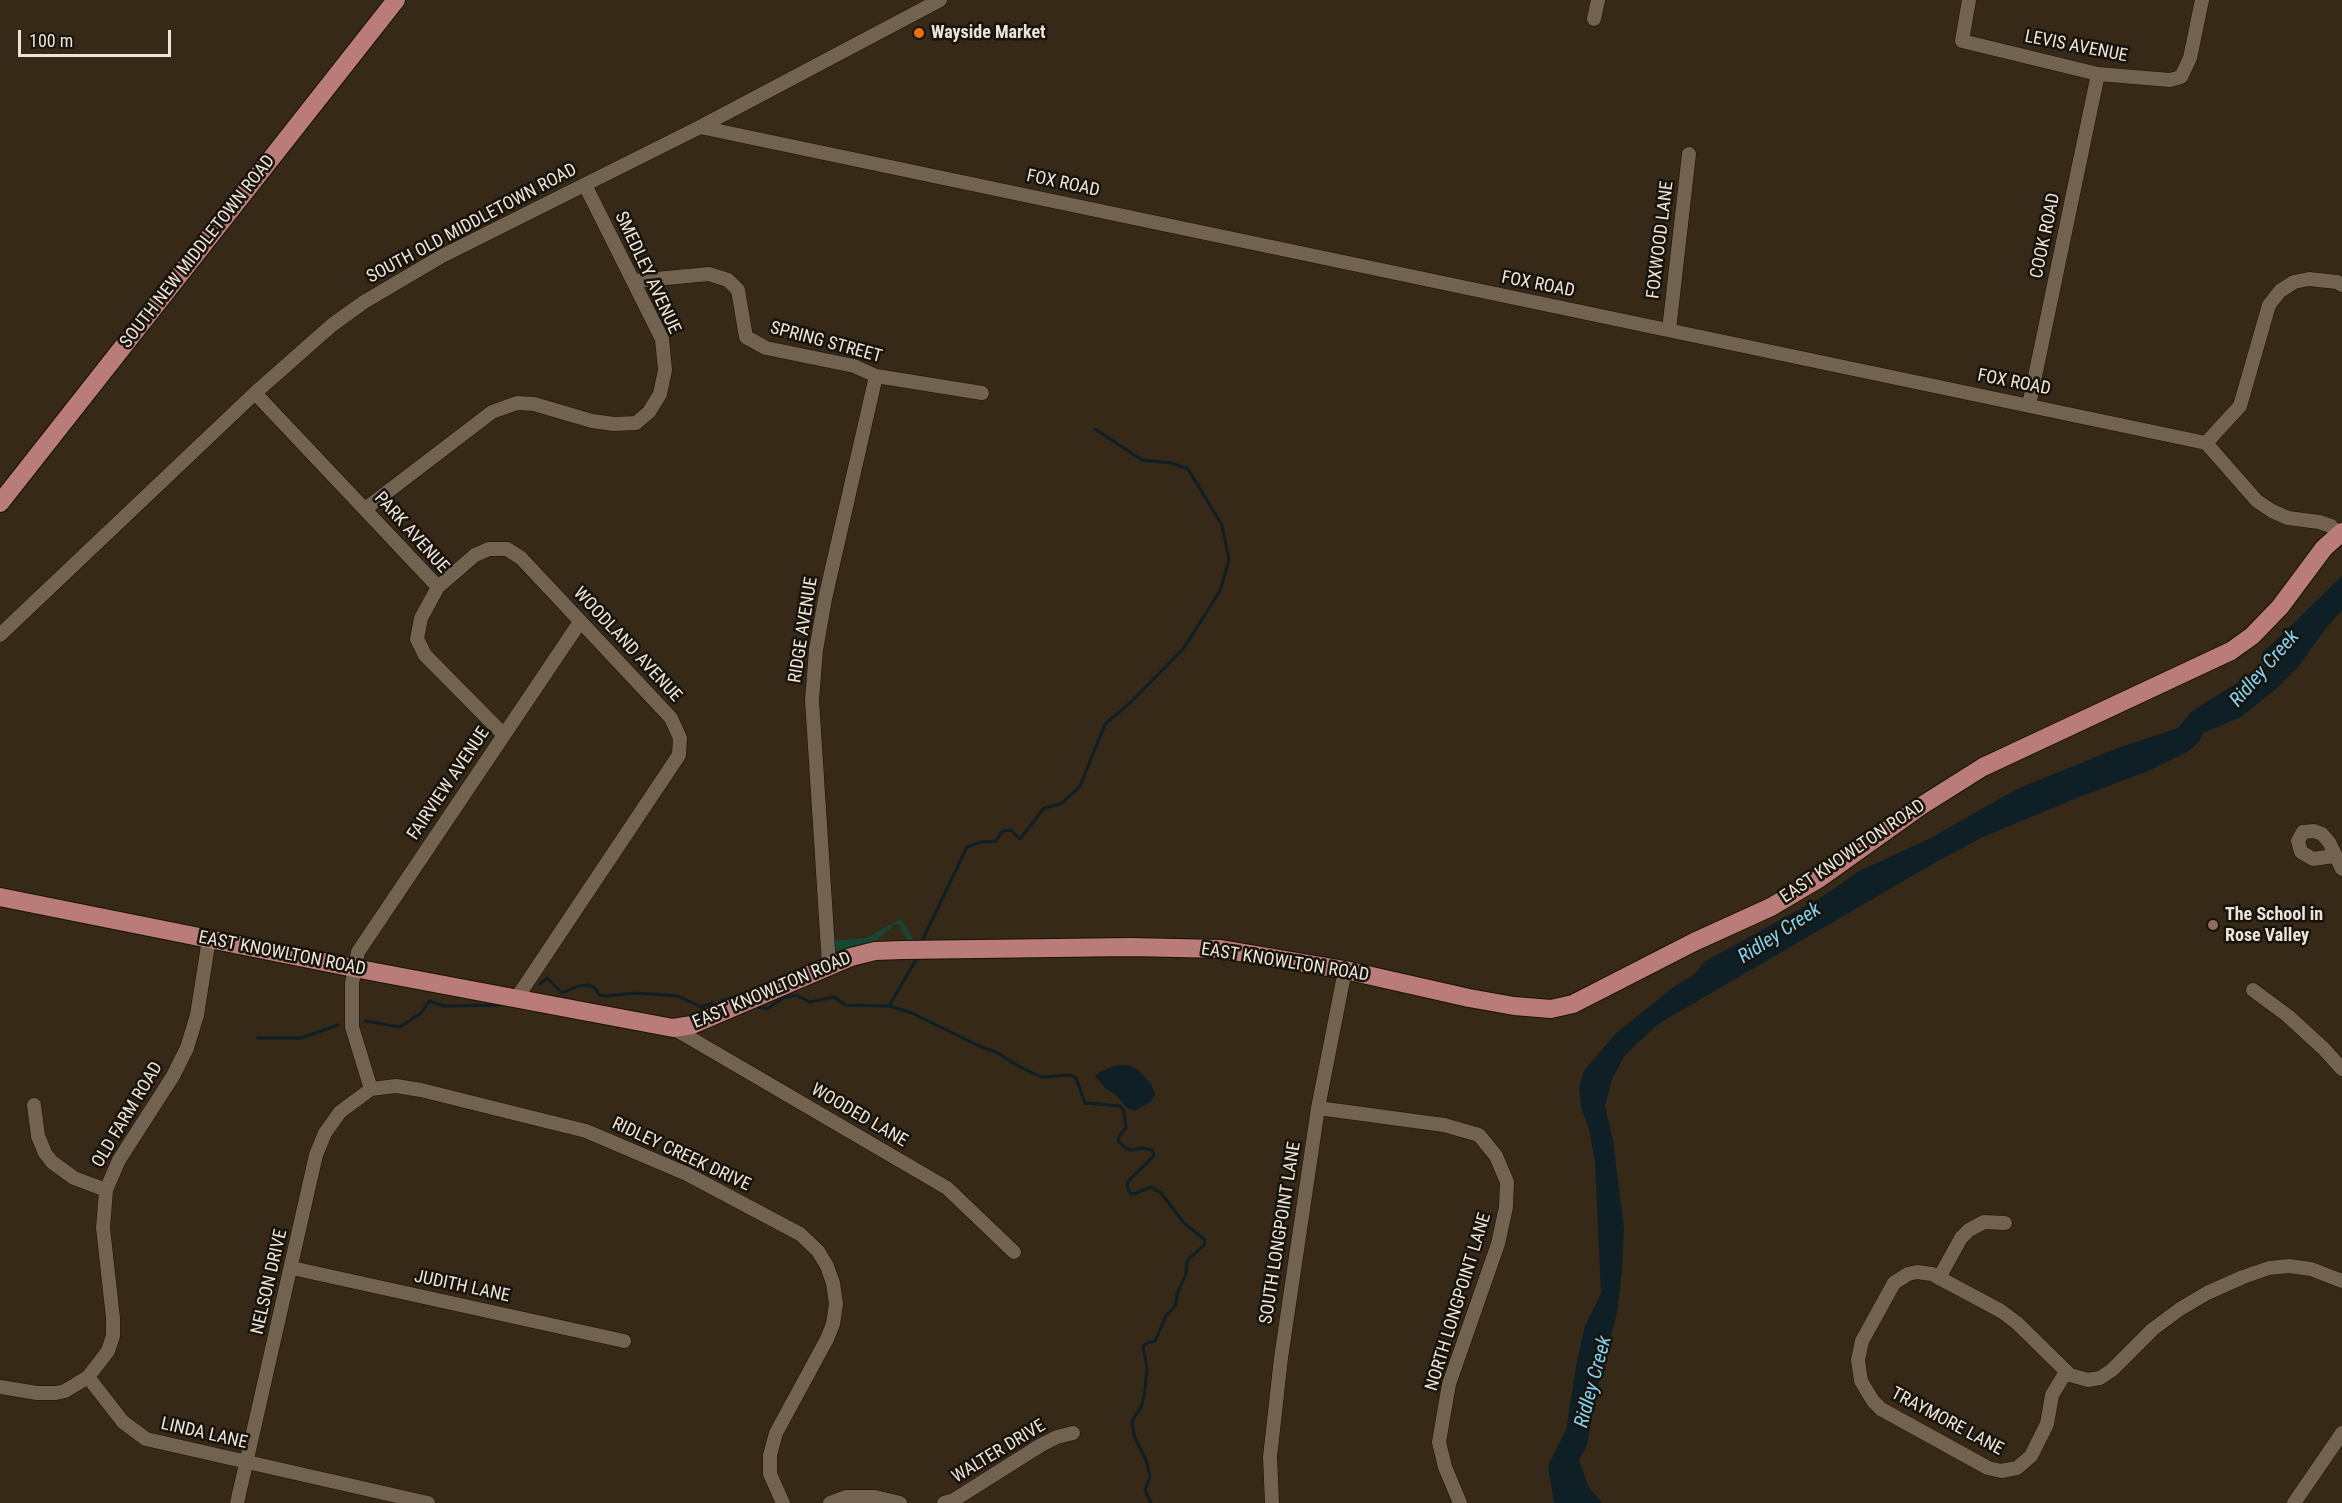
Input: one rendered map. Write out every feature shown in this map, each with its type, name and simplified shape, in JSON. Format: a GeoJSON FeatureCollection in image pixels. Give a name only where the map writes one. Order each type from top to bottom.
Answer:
{"type":"FeatureCollection","features":[{"type":"Feature","properties":{"kind":"main road","name":"SOUTH NEW MIDDLETOWN ROAD"},"geometry":{"type":"LineString","coordinates":[[0,503],[396,0]]}},
{"type":"Feature","properties":{"kind":"main road","name":"EAST KNOWLTON ROAD"},"geometry":{"type":"LineString","coordinates":[[0,897],[354,968],[673,1028],[693,1024],[829,965],[863,953],[889,950],[1139,947],[1221,950],[1345,970],[1514,1006],[1551,1009],[1573,1004],[1694,942],[1771,907],[1820,878],[1921,806],[1983,767],[2232,651],[2252,636],[2280,608],[2324,548],[2340,533]]}},
{"type":"Feature","properties":{"kind":"street","name":"SOUTH OLD MIDDLETOWN ROAD"},"geometry":{"type":"LineString","coordinates":[[0,635],[255,393],[324,332],[364,302],[442,256],[700,127],[940,0]]}},
{"type":"Feature","properties":{"kind":"street"},"geometry":{"type":"LineString","coordinates":[[1594,18],[1598,0]]}},
{"type":"Feature","properties":{"kind":"street","name":"LEVIS AVENUE"},"geometry":{"type":"LineString","coordinates":[[1969,0],[1962,41],[2098,74],[2170,80],[2181,77],[2190,58],[2202,0]]}},
{"type":"Feature","properties":{"kind":"street","name":"COOK ROAD"},"geometry":{"type":"LineString","coordinates":[[2029,405],[2098,74]]}},
{"type":"Feature","properties":{"kind":"street","name":"FOX ROAD"},"geometry":{"type":"LineString","coordinates":[[700,127],[2206,443]]}},
{"type":"Feature","properties":{"kind":"street","name":"FOXWOOD LANE"},"geometry":{"type":"LineString","coordinates":[[1669,330],[1689,154]]}},
{"type":"Feature","properties":{"kind":"street","name":"SMEDLEY AVENUE"},"geometry":{"type":"LineString","coordinates":[[365,509],[492,412],[517,403],[534,404],[592,421],[614,424],[636,423],[649,412],[660,394],[665,370],[662,339],[585,185]]}},
{"type":"Feature","properties":{"kind":"street","name":"SPRING STREET"},"geometry":{"type":"LineString","coordinates":[[634,281],[709,274],[728,280],[738,290],[746,338],[766,348],[854,366],[876,376],[982,393]]}},
{"type":"Feature","properties":{"kind":"street"},"geometry":{"type":"LineString","coordinates":[[2340,533],[2331,526],[2319,522],[2288,518],[2257,501],[2206,443],[2240,405],[2269,305],[2280,291],[2294,282],[2309,279],[2337,282],[2342,285]]}},
{"type":"Feature","properties":{"kind":"street","name":"RIDGE AVENUE"},"geometry":{"type":"LineString","coordinates":[[829,965],[812,700],[816,650],[825,599],[876,376]]}},
{"type":"Feature","properties":{"kind":"street","name":"PARK AVENUE"},"geometry":{"type":"LineString","coordinates":[[255,393],[438,587],[421,618],[417,639],[425,655],[504,735]]}},
{"type":"Feature","properties":{"kind":"street","name":"WOODLAND AVENUE"},"geometry":{"type":"LineString","coordinates":[[438,587],[475,555],[489,549],[507,549],[521,558],[671,718],[680,738],[679,755],[516,999]]}},
{"type":"Feature","properties":{"kind":"street","name":"FAIRVIEW AVENUE"},"geometry":{"type":"LineString","coordinates":[[354,968],[358,952],[580,622]]}},
{"type":"Feature","properties":{"kind":"street"},"geometry":{"type":"LineString","coordinates":[[2334,856],[2342,869]]}},
{"type":"Feature","properties":{"kind":"street","name":"OLD FARM ROAD"},"geometry":{"type":"LineString","coordinates":[[88,1377],[108,1351],[113,1336],[103,1228],[106,1190],[119,1160],[173,1076],[187,1048],[197,1015],[209,939]]}},
{"type":"Feature","properties":{"kind":"street"},"geometry":{"type":"LineString","coordinates":[[354,968],[350,1005],[352,1027],[371,1089]]}},
{"type":"Feature","properties":{"kind":"street","name":"SOUTH LONGPOINT LANE"},"geometry":{"type":"LineString","coordinates":[[1272,1503],[1270,1457],[1281,1358],[1318,1108],[1345,970]]}},
{"type":"Feature","properties":{"kind":"street"},"geometry":{"type":"LineString","coordinates":[[2253,990],[2288,1016],[2342,1069]]}},
{"type":"Feature","properties":{"kind":"street","name":"WOODED LANE"},"geometry":{"type":"LineString","coordinates":[[673,1028],[947,1188],[1014,1252]]}},
{"type":"Feature","properties":{"kind":"street","name":"RIDLEY CREEK DRIVE"},"geometry":{"type":"LineString","coordinates":[[371,1089],[396,1086],[421,1090],[586,1131],[687,1174],[800,1234],[818,1251],[833,1283],[836,1304],[833,1324],[827,1339],[776,1433],[770,1455],[770,1474],[783,1503]]}},
{"type":"Feature","properties":{"kind":"street","name":"NELSON DRIVE"},"geometry":{"type":"LineString","coordinates":[[237,1503],[316,1155],[325,1133],[340,1112],[371,1089]]}},
{"type":"Feature","properties":{"kind":"street"},"geometry":{"type":"LineString","coordinates":[[34,1105],[38,1136],[45,1153],[52,1162],[74,1178],[106,1190]]}},
{"type":"Feature","properties":{"kind":"street","name":"NORTH LONGPOINT LANE"},"geometry":{"type":"LineString","coordinates":[[1318,1108],[1444,1125],[1479,1135],[1496,1156],[1507,1182],[1506,1207],[1498,1244],[1449,1384],[1439,1442],[1445,1467],[1461,1503]]}},
{"type":"Feature","properties":{"kind":"street"},"geometry":{"type":"LineString","coordinates":[[1939,1278],[1961,1238],[1969,1230],[1984,1222],[2005,1223]]}},
{"type":"Feature","properties":{"kind":"street","name":"TRAYMORE LANE"},"geometry":{"type":"LineString","coordinates":[[2067,1372],[2052,1395],[2047,1424],[2031,1456],[2017,1468],[2006,1471],[1988,1468],[1881,1409],[1869,1397],[1859,1376],[1858,1360],[1862,1341],[1890,1289],[1897,1280],[1917,1272],[1927,1272],[2009,1317],[2067,1372],[2088,1380],[2100,1378],[2112,1370],[2153,1329],[2178,1310],[2207,1293],[2260,1271],[2280,1267],[2301,1267],[2330,1275],[2342,1281]]}},
{"type":"Feature","properties":{"kind":"street","name":"JUDITH LANE"},"geometry":{"type":"LineString","coordinates":[[292,1268],[624,1341]]}},
{"type":"Feature","properties":{"kind":"street"},"geometry":{"type":"LineString","coordinates":[[0,1387],[37,1394],[56,1393],[73,1388],[88,1377]]}},
{"type":"Feature","properties":{"kind":"street","name":"LINDA LANE"},"geometry":{"type":"LineString","coordinates":[[88,1377],[123,1422],[137,1435],[167,1446],[428,1503]]}},
{"type":"Feature","properties":{"kind":"street","name":"WALTER DRIVE"},"geometry":{"type":"LineString","coordinates":[[944,1503],[954,1500],[1041,1445],[1057,1437],[1073,1433]]}},
{"type":"Feature","properties":{"kind":"street"},"geometry":{"type":"LineString","coordinates":[[2294,1503],[2342,1433]]}},
{"type":"Feature","properties":{"kind":"street"},"geometry":{"type":"LineString","coordinates":[[830,1503],[846,1497],[875,1497],[900,1503]]}},
{"type":"Feature","properties":{"kind":"green space"},"geometry":{"type":"Polygon","coordinates":[[[901,919],[916,944],[908,942],[899,924],[895,924],[871,945],[842,953],[834,951],[832,941],[866,938],[901,919]]]}},
{"type":"Feature","properties":{"kind":"water","name":"Ridley Creek"},"geometry":{"type":"Polygon","coordinates":[[[2342,576],[2342,610],[2298,667],[2276,689],[2241,717],[2203,733],[2198,743],[2187,752],[2148,771],[1983,837],[1936,862],[1658,1024],[1625,1055],[1612,1079],[1605,1106],[1613,1141],[1624,1229],[1622,1270],[1617,1313],[1594,1401],[1587,1445],[1579,1460],[1589,1488],[1602,1503],[1554,1503],[1548,1466],[1566,1430],[1585,1326],[1601,1293],[1595,1162],[1589,1129],[1581,1106],[1579,1087],[1584,1071],[1615,1034],[1675,986],[1695,974],[1704,962],[1825,895],[1859,871],[1931,838],[2017,789],[2115,749],[2178,728],[2192,711],[2240,681],[2259,677],[2268,659],[2262,652],[2342,576]]]}},
{"type":"Feature","properties":{"kind":"water"},"geometry":{"type":"Polygon","coordinates":[[[1127,1065],[1137,1069],[1151,1084],[1155,1094],[1150,1102],[1135,1111],[1127,1108],[1095,1076],[1114,1066],[1127,1065]]]}},
{"type":"Feature","properties":{"kind":"waterway"},"geometry":{"type":"LineString","coordinates":[[923,939],[967,847],[981,842],[996,841],[1002,831],[1011,830],[1020,839],[1044,808],[1061,804],[1080,786],[1105,724],[1130,703],[1183,649],[1220,591],[1229,560],[1222,525],[1188,469],[1171,463],[1142,460],[1095,429]]}},
{"type":"Feature","properties":{"kind":"waterway"},"geometry":{"type":"LineString","coordinates":[[889,1006],[917,958]]}},
{"type":"Feature","properties":{"kind":"waterway"},"geometry":{"type":"LineString","coordinates":[[540,984],[547,978],[562,993],[578,986],[588,985],[595,988],[599,995],[635,993],[678,996],[701,1007],[713,1003]]}},
{"type":"Feature","properties":{"kind":"waterway"},"geometry":{"type":"LineString","coordinates":[[755,1006],[767,1009],[783,998],[796,995],[810,1002],[834,997],[845,1005],[889,1006],[912,1013],[996,1052],[1041,1077],[1070,1075],[1076,1078],[1085,1103],[1120,1106],[1124,1111],[1126,1128],[1118,1141],[1131,1150],[1143,1148],[1152,1150],[1154,1156],[1131,1178],[1127,1184],[1128,1190],[1131,1194],[1151,1187],[1161,1193],[1184,1223],[1205,1240],[1204,1245],[1187,1261],[1186,1274],[1177,1294],[1176,1305],[1166,1316],[1155,1341],[1143,1346],[1147,1368],[1145,1390],[1142,1405],[1132,1421],[1134,1435],[1147,1463],[1150,1477],[1145,1490],[1151,1503]]}},
{"type":"Feature","properties":{"kind":"waterway"},"geometry":{"type":"LineString","coordinates":[[722,1000],[731,999]]}},
{"type":"Feature","properties":{"kind":"waterway"},"geometry":{"type":"LineString","coordinates":[[365,1021],[400,1027],[421,1013],[429,1001],[443,1006],[501,1005]]}},
{"type":"Feature","properties":{"kind":"waterway"},"geometry":{"type":"LineString","coordinates":[[258,1038],[301,1038],[338,1025]]}},
{"type":"Feature","properties":{"kind":"place","name":"Wayside Market"},"geometry":{"type":"Point","coordinates":[919,33]}},
{"type":"Feature","properties":{"kind":"place","name":"The School in Rose Valley"},"geometry":{"type":"Point","coordinates":[2213,925]}}]}
